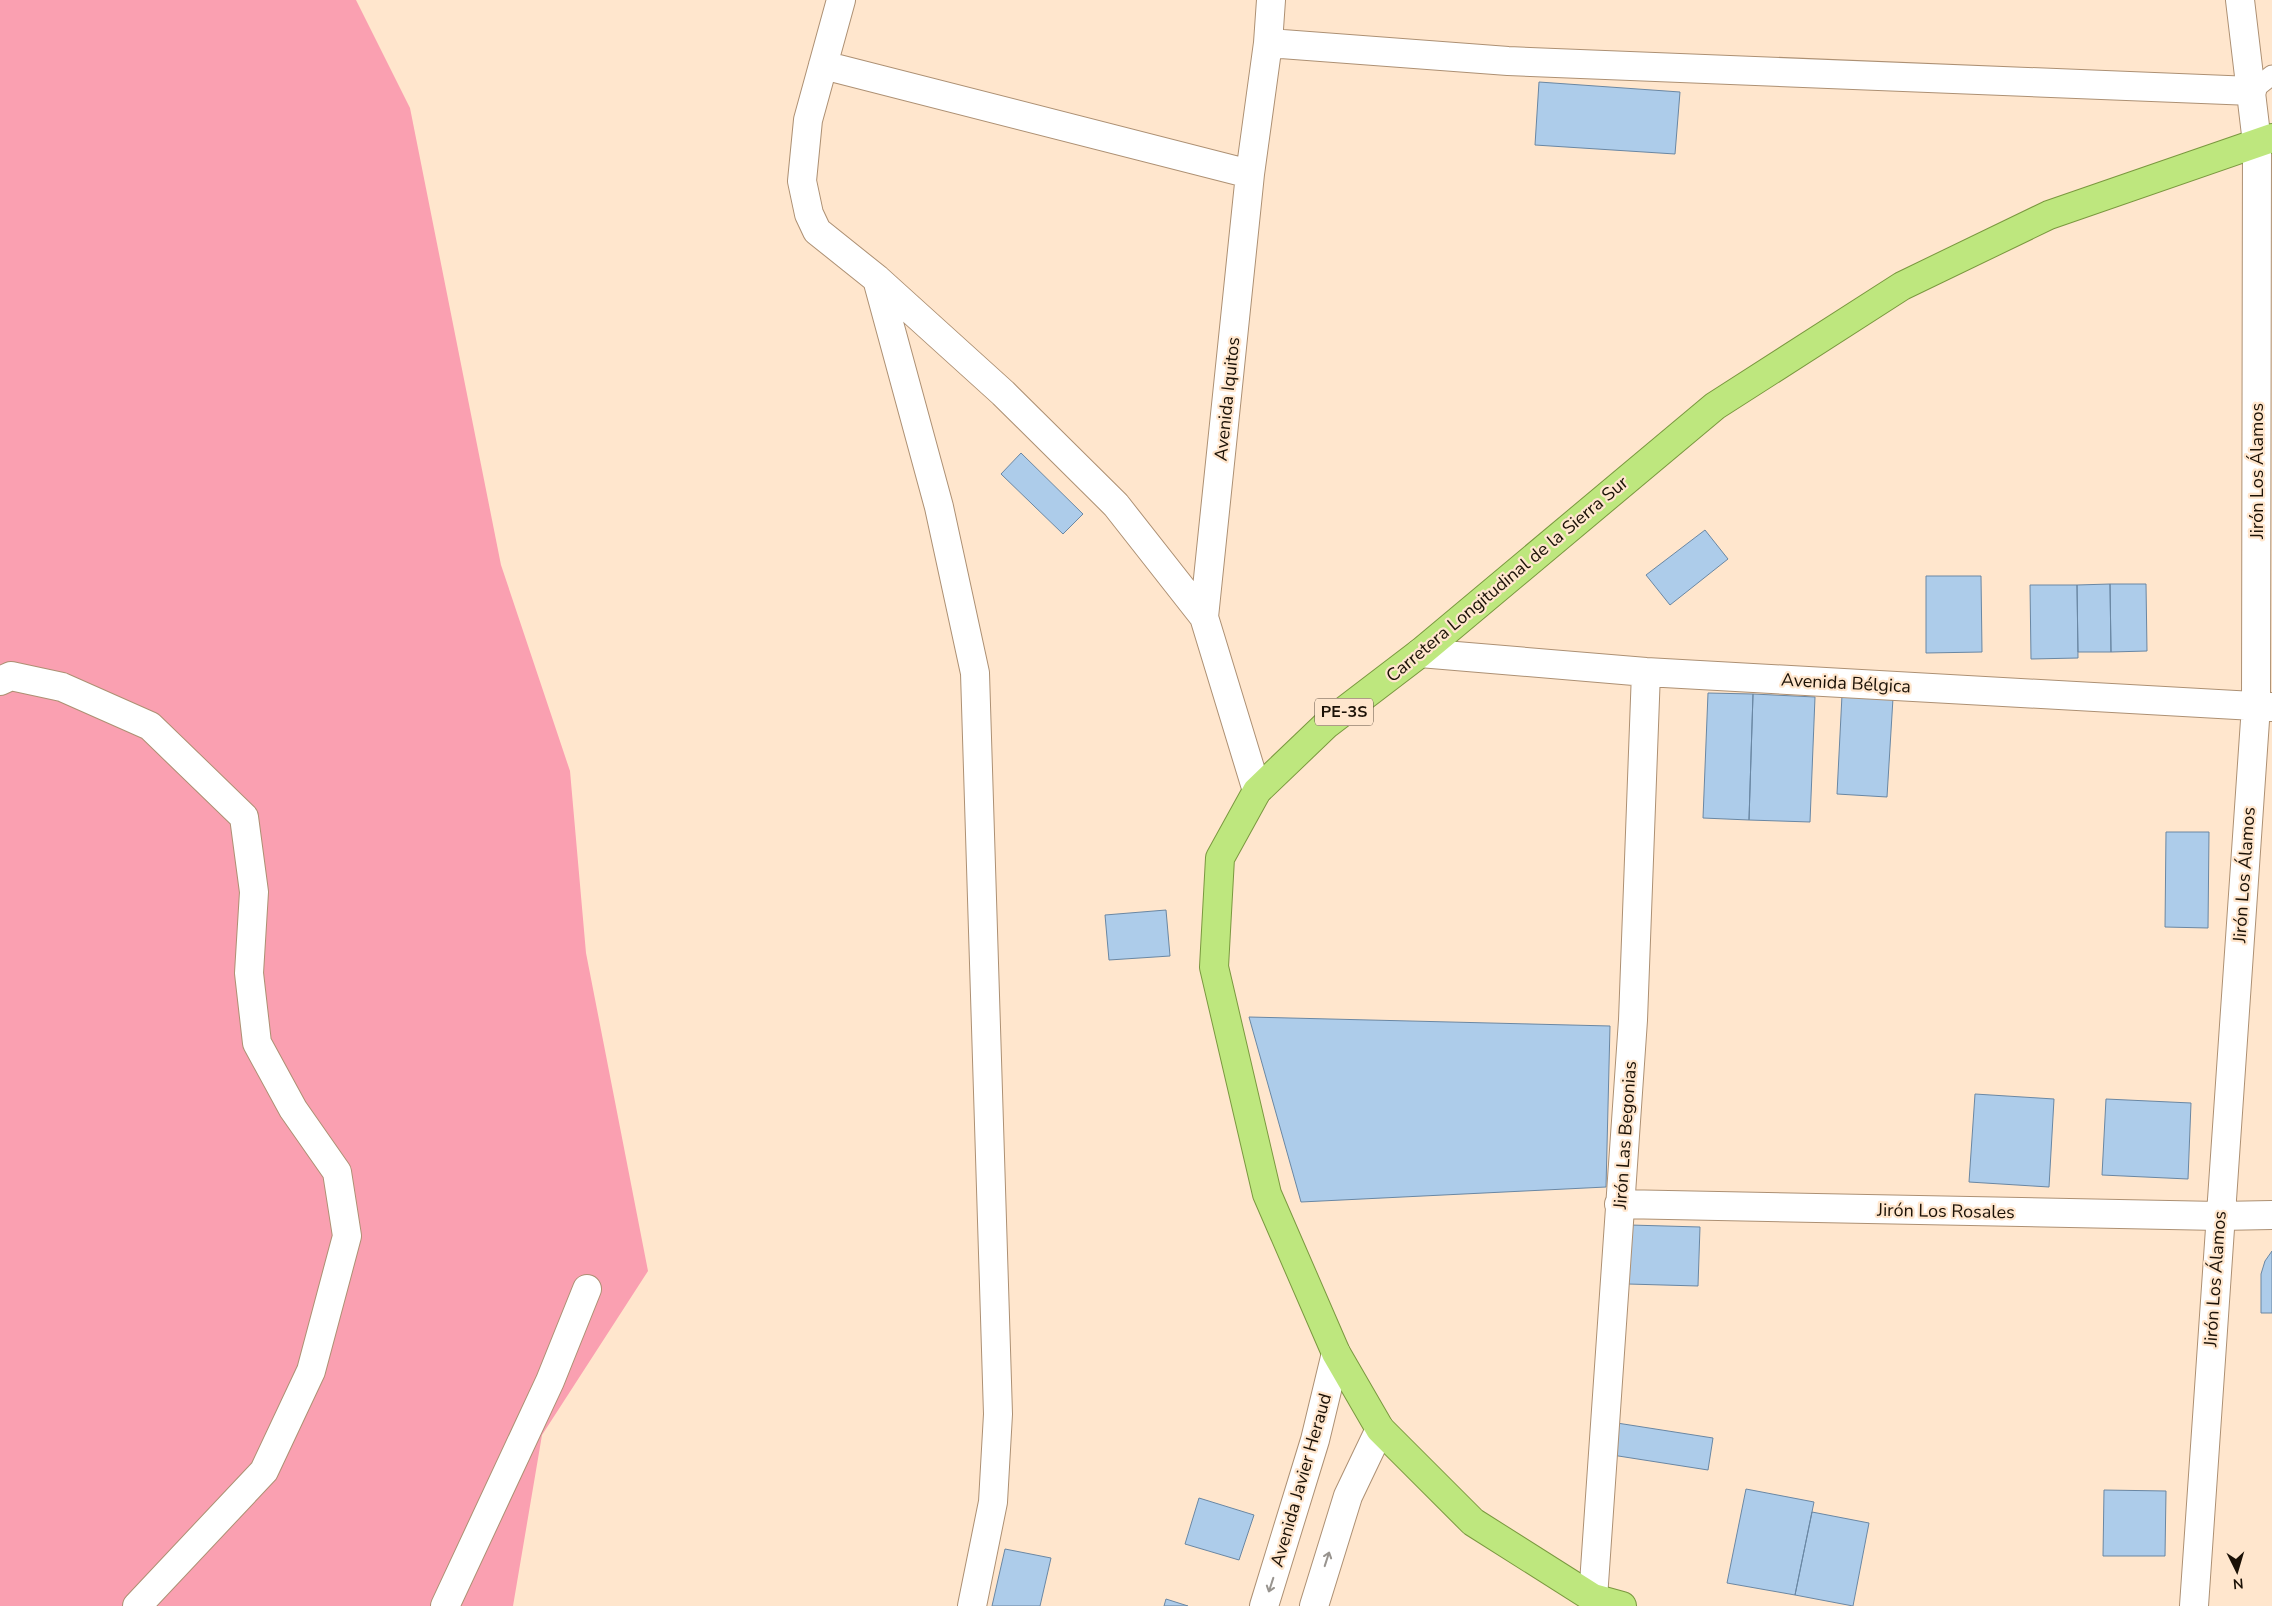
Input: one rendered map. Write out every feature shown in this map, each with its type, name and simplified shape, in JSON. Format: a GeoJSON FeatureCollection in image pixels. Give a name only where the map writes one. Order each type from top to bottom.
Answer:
{"type":"FeatureCollection","features":[{"type":"Feature","properties":{"kind":"highway","name":"Carretera Longitudinal de la Sierra Sur"},"geometry":{"type":"LineString","coordinates":[[1622,1606],[1593,1598],[1473,1522],[1380,1429],[1336,1353],[1267,1194],[1214,967],[1220,858],[1257,791],[1328,724],[1420,653],[1715,406],[1902,286],[2049,214],[2265,140]]}},
{"type":"Feature","properties":{"kind":"street"},"geometry":{"type":"LineString","coordinates":[[841,0],[808,120],[802,172],[809,214],[817,231],[877,279],[1004,393],[1116,505],[1204,617]]}},
{"type":"Feature","properties":{"kind":"street","name":"Avenida Iquitos"},"geometry":{"type":"LineString","coordinates":[[1257,791],[1204,617],[1250,174],[1268,42],[1270,0]]}},
{"type":"Feature","properties":{"kind":"street","name":"Jirón Los Álamos"},"geometry":{"type":"LineString","coordinates":[[2194,1606],[2219,1216],[2264,706],[2265,140],[2262,83],[2240,0]]}},
{"type":"Feature","properties":{"kind":"street"},"geometry":{"type":"LineString","coordinates":[[1268,42],[1518,61],[2262,83]]}},
{"type":"Feature","properties":{"kind":"street"},"geometry":{"type":"LineString","coordinates":[[823,65],[1250,174]]}},
{"type":"Feature","properties":{"kind":"street"},"geometry":{"type":"LineString","coordinates":[[877,279],[939,507],[975,673],[998,1414],[993,1502],[972,1606]]}},
{"type":"Feature","properties":{"kind":"street","name":"Avenida Bélgica"},"geometry":{"type":"LineString","coordinates":[[1420,653],[1646,672],[2264,706]]}},
{"type":"Feature","properties":{"kind":"street","name":"Jirón Las Begonias"},"geometry":{"type":"LineString","coordinates":[[1593,1598],[1633,1020],[1646,672]]}},
{"type":"Feature","properties":{"kind":"street"},"geometry":{"type":"LineString","coordinates":[[0,681],[11,676],[62,687],[150,726],[244,817],[254,892],[249,974],[257,1043],[293,1109],[338,1172],[347,1236],[311,1371],[264,1471],[137,1606]]}},
{"type":"Feature","properties":{"kind":"street","name":"Jirón Los Rosales"},"geometry":{"type":"LineString","coordinates":[[1620,1204],[2219,1216],[2272,1215]]}},
{"type":"Feature","properties":{"kind":"street"},"geometry":{"type":"LineString","coordinates":[[446,1606],[550,1381],[587,1289]]}},
{"type":"Feature","properties":{"kind":"street","name":"Avenida Javier Heraud"},"geometry":{"type":"LineString","coordinates":[[1264,1606],[1315,1440],[1336,1353]]}},
{"type":"Feature","properties":{"kind":"street"},"geometry":{"type":"LineString","coordinates":[[1314,1606],[1348,1496],[1380,1429]]}},
{"type":"Feature","properties":{"kind":"shaded area"},"geometry":{"type":"Polygon","coordinates":[[[0,0],[356,0],[410,108],[501,565],[570,771],[586,953],[648,1271],[542,1435],[513,1606],[0,1606],[0,0]]]}},
{"type":"Feature","properties":{"kind":"building"},"geometry":{"type":"Polygon","coordinates":[[[1539,82],[1680,92],[1675,154],[1535,145],[1539,82]]]}},
{"type":"Feature","properties":{"kind":"building"},"geometry":{"type":"Polygon","coordinates":[[[1021,453],[1083,514],[1063,534],[1001,474],[1021,453]]]}},
{"type":"Feature","properties":{"kind":"building"},"geometry":{"type":"Polygon","coordinates":[[[1705,530],[1728,559],[1670,605],[1646,575],[1705,530]]]}},
{"type":"Feature","properties":{"kind":"building"},"geometry":{"type":"Polygon","coordinates":[[[1926,576],[1981,576],[1982,652],[1926,653],[1926,576]]]}},
{"type":"Feature","properties":{"kind":"building"},"geometry":{"type":"Polygon","coordinates":[[[2110,584],[2146,584],[2147,651],[2111,652],[2110,584]]]}},
{"type":"Feature","properties":{"kind":"building"},"geometry":{"type":"Polygon","coordinates":[[[2110,584],[2111,652],[2078,652],[2077,585],[2110,584]]]}},
{"type":"Feature","properties":{"kind":"building"},"geometry":{"type":"Polygon","coordinates":[[[2030,585],[2077,585],[2078,658],[2031,659],[2030,585]]]}},
{"type":"Feature","properties":{"kind":"building"},"geometry":{"type":"Polygon","coordinates":[[[1708,693],[1753,694],[1749,820],[1703,818],[1708,693]]]}},
{"type":"Feature","properties":{"kind":"building"},"geometry":{"type":"Polygon","coordinates":[[[1753,694],[1815,697],[1810,822],[1749,820],[1753,694]]]}},
{"type":"Feature","properties":{"kind":"building"},"geometry":{"type":"Polygon","coordinates":[[[1842,695],[1893,698],[1887,797],[1837,794],[1842,695]]]}},
{"type":"Feature","properties":{"kind":"building"},"geometry":{"type":"Polygon","coordinates":[[[2166,832],[2209,832],[2208,928],[2165,927],[2166,832]]]}},
{"type":"Feature","properties":{"kind":"building"},"geometry":{"type":"Polygon","coordinates":[[[1166,910],[1170,956],[1109,960],[1105,915],[1166,910]]]}},
{"type":"Feature","properties":{"kind":"building"},"geometry":{"type":"Polygon","coordinates":[[[1249,1017],[1610,1026],[1606,1187],[1301,1202],[1249,1017]]]}},
{"type":"Feature","properties":{"kind":"building"},"geometry":{"type":"Polygon","coordinates":[[[1975,1094],[2054,1099],[2049,1187],[1969,1182],[1975,1094]]]}},
{"type":"Feature","properties":{"kind":"building"},"geometry":{"type":"Polygon","coordinates":[[[2106,1099],[2191,1103],[2188,1179],[2102,1175],[2106,1099]]]}},
{"type":"Feature","properties":{"kind":"building"},"geometry":{"type":"Polygon","coordinates":[[[1630,1225],[1700,1227],[1698,1286],[1628,1284],[1630,1225]]]}},
{"type":"Feature","properties":{"kind":"building"},"geometry":{"type":"Polygon","coordinates":[[[2272,1251],[2272,1313],[2261,1313],[2261,1274],[2265,1261],[2272,1251]]]}},
{"type":"Feature","properties":{"kind":"building"},"geometry":{"type":"Polygon","coordinates":[[[1617,1423],[1713,1438],[1708,1470],[1612,1455],[1617,1423]]]}},
{"type":"Feature","properties":{"kind":"building"},"geometry":{"type":"Polygon","coordinates":[[[1746,1489],[1814,1502],[1795,1595],[1727,1583],[1746,1489]]]}},
{"type":"Feature","properties":{"kind":"building"},"geometry":{"type":"Polygon","coordinates":[[[2104,1490],[2166,1491],[2165,1556],[2103,1556],[2104,1490]]]}},
{"type":"Feature","properties":{"kind":"building"},"geometry":{"type":"Polygon","coordinates":[[[1199,1498],[1254,1515],[1239,1560],[1185,1544],[1199,1498]]]}},
{"type":"Feature","properties":{"kind":"building"},"geometry":{"type":"Polygon","coordinates":[[[1812,1512],[1869,1523],[1853,1606],[1795,1595],[1812,1512]]]}},
{"type":"Feature","properties":{"kind":"building"},"geometry":{"type":"Polygon","coordinates":[[[1005,1549],[1051,1558],[1040,1606],[992,1606],[1005,1549]]]}},
{"type":"Feature","properties":{"kind":"building"},"geometry":{"type":"Polygon","coordinates":[[[1166,1599],[1188,1606],[1164,1606],[1166,1599]]]}}]}
